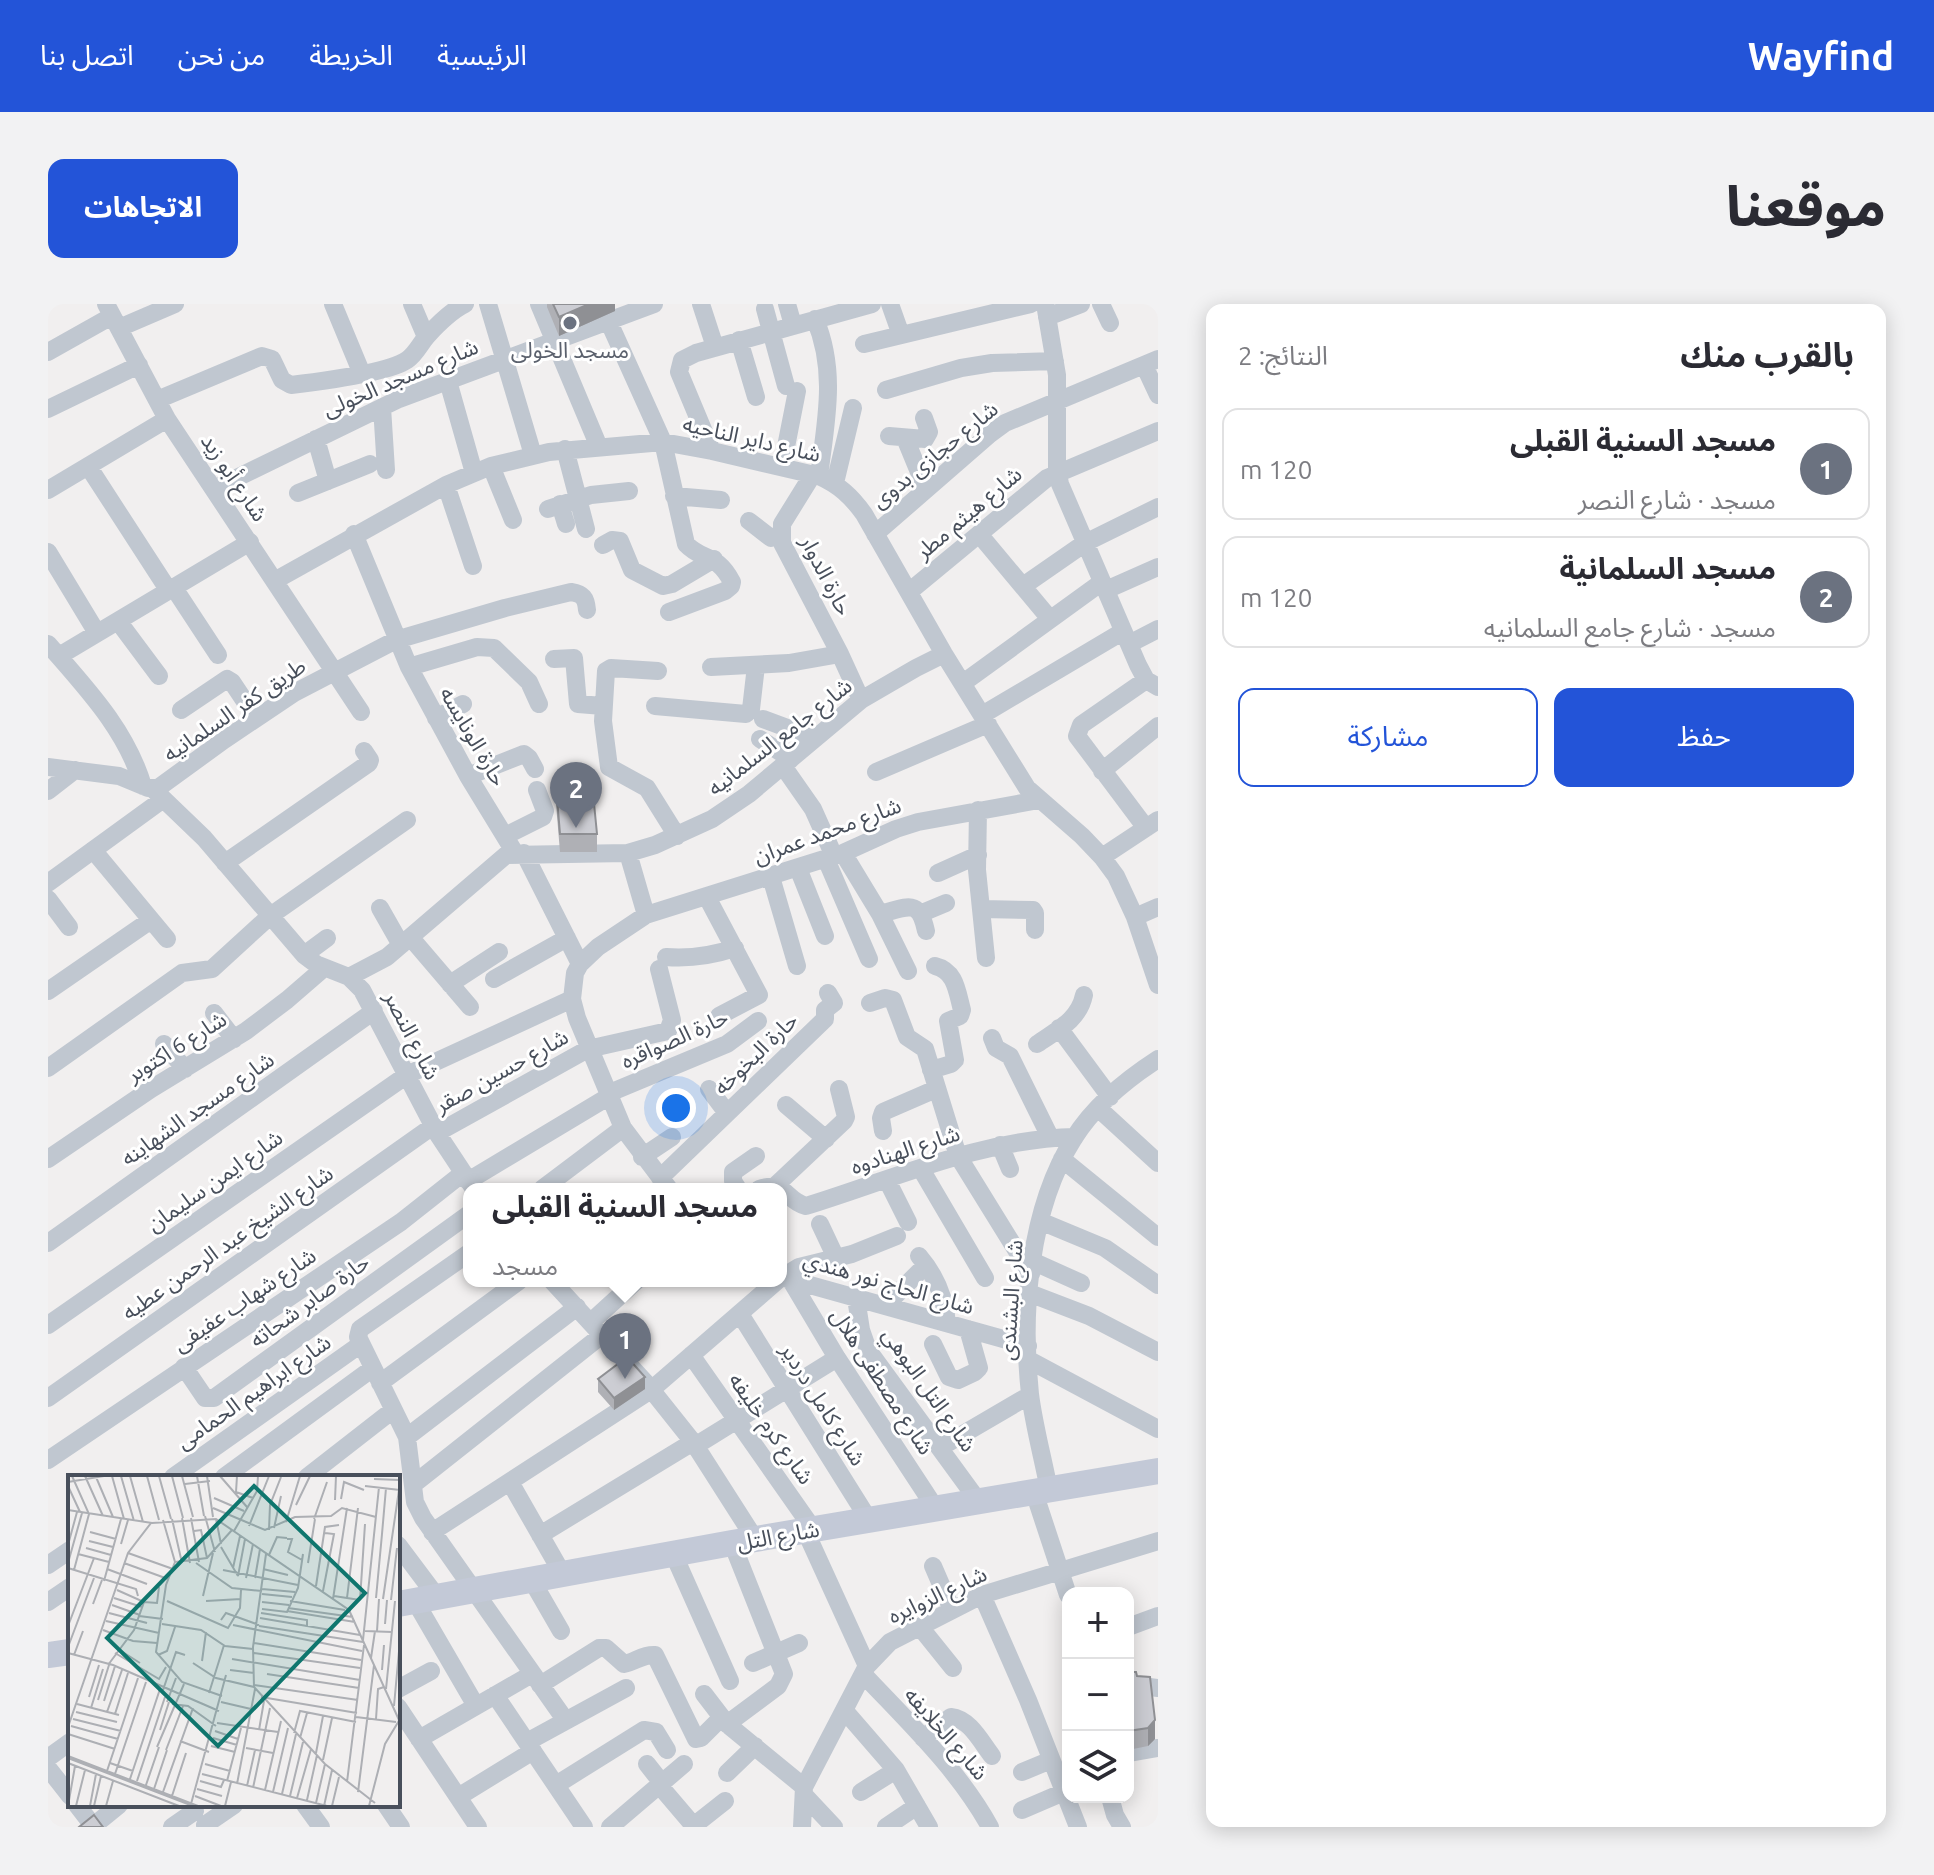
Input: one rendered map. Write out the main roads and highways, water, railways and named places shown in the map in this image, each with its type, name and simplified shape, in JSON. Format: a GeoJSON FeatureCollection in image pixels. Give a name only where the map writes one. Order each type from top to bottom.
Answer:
{"type":"FeatureCollection","features":[{"type":"Feature","properties":{"kind":"place","name":"مسجد الخولى"},"geometry":{"type":"Point","coordinates":[570,323]}},
{"type":"Feature","properties":{"kind":"place","name":"مسجد السلمانية"},"geometry":{"type":"Point","coordinates":[576,828]}},
{"type":"Feature","properties":{"kind":"place","name":"مسجد السنية القبلى"},"geometry":{"type":"Point","coordinates":[625,1379]}}]}
